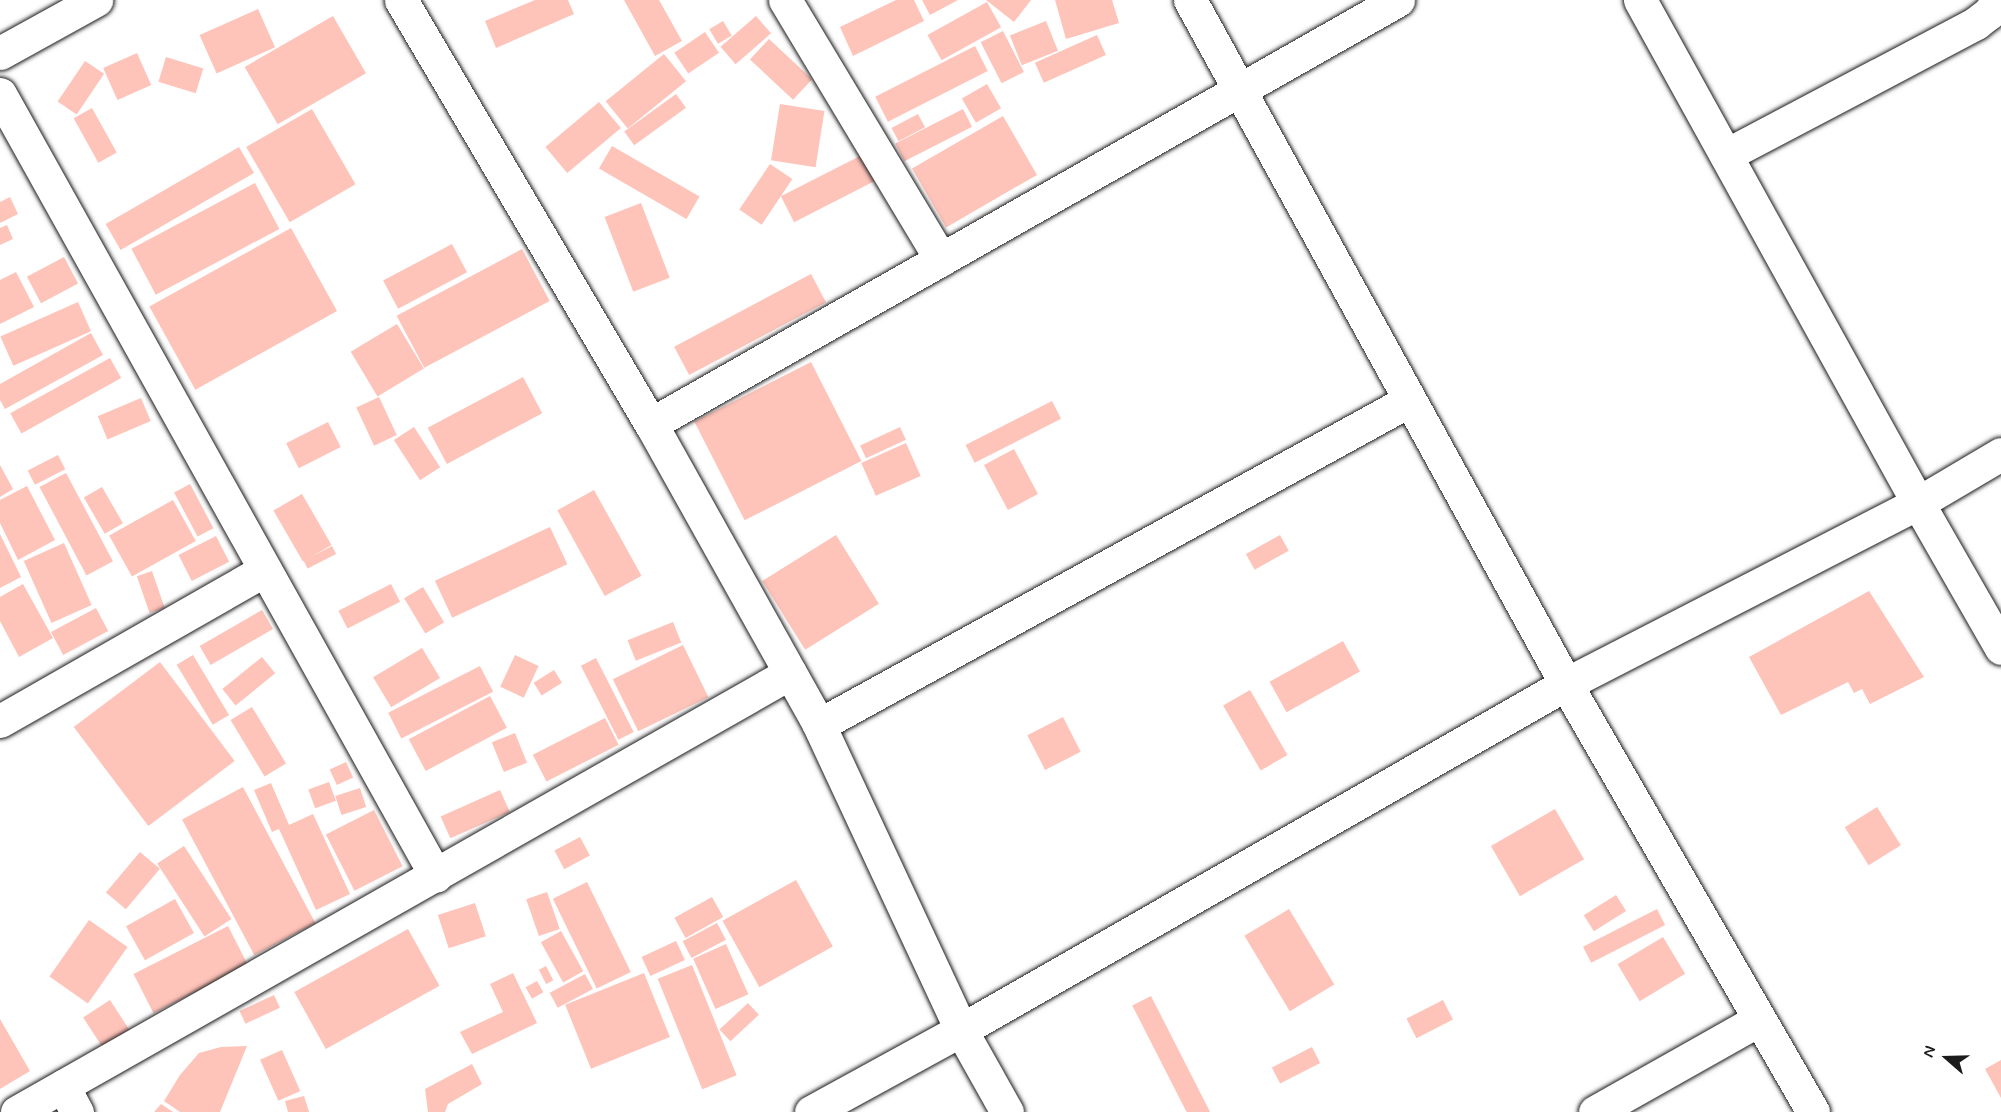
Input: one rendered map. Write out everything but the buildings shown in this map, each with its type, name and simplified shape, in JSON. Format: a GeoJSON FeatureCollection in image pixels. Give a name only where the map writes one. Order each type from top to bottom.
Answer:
{"type":"FeatureCollection","features":[{"type":"Feature","properties":{"kind":"street"},"geometry":{"type":"LineString","coordinates":[[0,53],[96,0]]}},
{"type":"Feature","properties":{"kind":"street"},"geometry":{"type":"LineString","coordinates":[[401,0],[651,424],[819,725],[961,1030],[1007,1112]]}},
{"type":"Feature","properties":{"kind":"street"},"geometry":{"type":"LineString","coordinates":[[785,0],[941,260]]}},
{"type":"Feature","properties":{"kind":"street"},"geometry":{"type":"LineString","coordinates":[[1190,0],[1566,684],[1813,1112]]}},
{"type":"Feature","properties":{"kind":"street"},"geometry":{"type":"LineString","coordinates":[[651,424],[1398,0]]}},
{"type":"Feature","properties":{"kind":"street"},"geometry":{"type":"LineString","coordinates":[[1640,0],[1917,503],[2001,648]]}},
{"type":"Feature","properties":{"kind":"street"},"geometry":{"type":"LineString","coordinates":[[1726,155],[1976,23],[1989,13],[1998,0]]}},
{"type":"Feature","properties":{"kind":"street"},"geometry":{"type":"LineString","coordinates":[[0,94],[436,876]]}},
{"type":"Feature","properties":{"kind":"street"},"geometry":{"type":"LineString","coordinates":[[819,725],[1410,400]]}},
{"type":"Feature","properties":{"kind":"street"},"geometry":{"type":"LineString","coordinates":[[811,1112],[961,1030],[1566,684],[1917,503],[2001,454]]}},
{"type":"Feature","properties":{"kind":"street"},"geometry":{"type":"LineString","coordinates":[[0,721],[265,570]]}},
{"type":"Feature","properties":{"kind":"street"},"geometry":{"type":"LineString","coordinates":[[18,1112],[70,1099],[436,876],[790,674]]}},
{"type":"Feature","properties":{"kind":"street"},"geometry":{"type":"LineString","coordinates":[[1595,1112],[1758,1020]]}}]}
